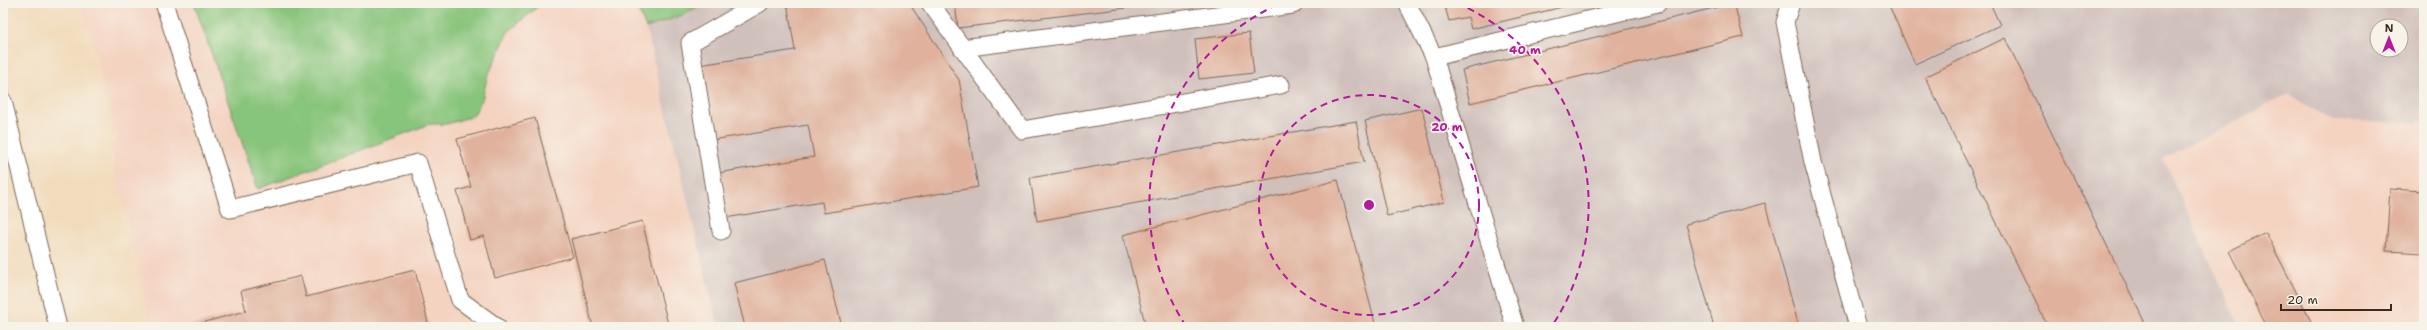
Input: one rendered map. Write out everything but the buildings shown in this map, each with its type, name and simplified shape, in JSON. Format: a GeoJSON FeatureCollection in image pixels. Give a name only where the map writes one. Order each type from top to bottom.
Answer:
{"type":"FeatureCollection","features":[{"type":"Feature","properties":{"kind":"lane"},"geometry":{"type":"LineString","coordinates":[[164,3],[230,209],[418,163],[460,300],[498,327]]}},
{"type":"Feature","properties":{"kind":"lane"},"geometry":{"type":"LineString","coordinates":[[721,231],[690,43],[760,3]]}},
{"type":"Feature","properties":{"kind":"lane"},"geometry":{"type":"LineString","coordinates":[[930,3],[1022,130],[1281,85]]}},
{"type":"Feature","properties":{"kind":"lane"},"geometry":{"type":"LineString","coordinates":[[1407,3],[1434,57],[1515,327]]}},
{"type":"Feature","properties":{"kind":"lane"},"geometry":{"type":"LineString","coordinates":[[1434,57],[1658,3]]}},
{"type":"Feature","properties":{"kind":"lane"},"geometry":{"type":"LineString","coordinates":[[1790,3],[1785,22],[1812,162],[1858,327]]}},
{"type":"Feature","properties":{"kind":"lane"},"geometry":{"type":"LineString","coordinates":[[962,48],[1293,5]]}},
{"type":"Feature","properties":{"kind":"lane"},"geometry":{"type":"LineString","coordinates":[[3,101],[5,121],[58,327]]}},
{"type":"Feature","properties":{"kind":"shaded area"},"geometry":{"type":"Polygon","coordinates":[[[81,3],[704,3],[646,28],[718,327],[151,327],[110,144],[119,140],[81,3]]]}},
{"type":"Feature","properties":{"kind":"shaded area"},"geometry":{"type":"Polygon","coordinates":[[[704,3],[2424,3],[2424,122],[2332,121],[2288,94],[2163,159],[2240,327],[718,327],[646,28],[685,14],[704,3]]]}},
{"type":"Feature","properties":{"kind":"shaded area"},"geometry":{"type":"Polygon","coordinates":[[[2288,94],[2332,121],[2424,122],[2424,327],[2240,327],[2162,159],[2288,94]]]}},
{"type":"Feature","properties":{"kind":"green space"},"geometry":{"type":"Polygon","coordinates":[[[194,3],[542,3],[508,32],[487,78],[482,100],[473,116],[447,124],[430,124],[258,189],[194,3]]]}},
{"type":"Feature","properties":{"kind":"green space"},"geometry":{"type":"Polygon","coordinates":[[[635,3],[704,3],[685,14],[646,28],[635,3]]]}}]}
